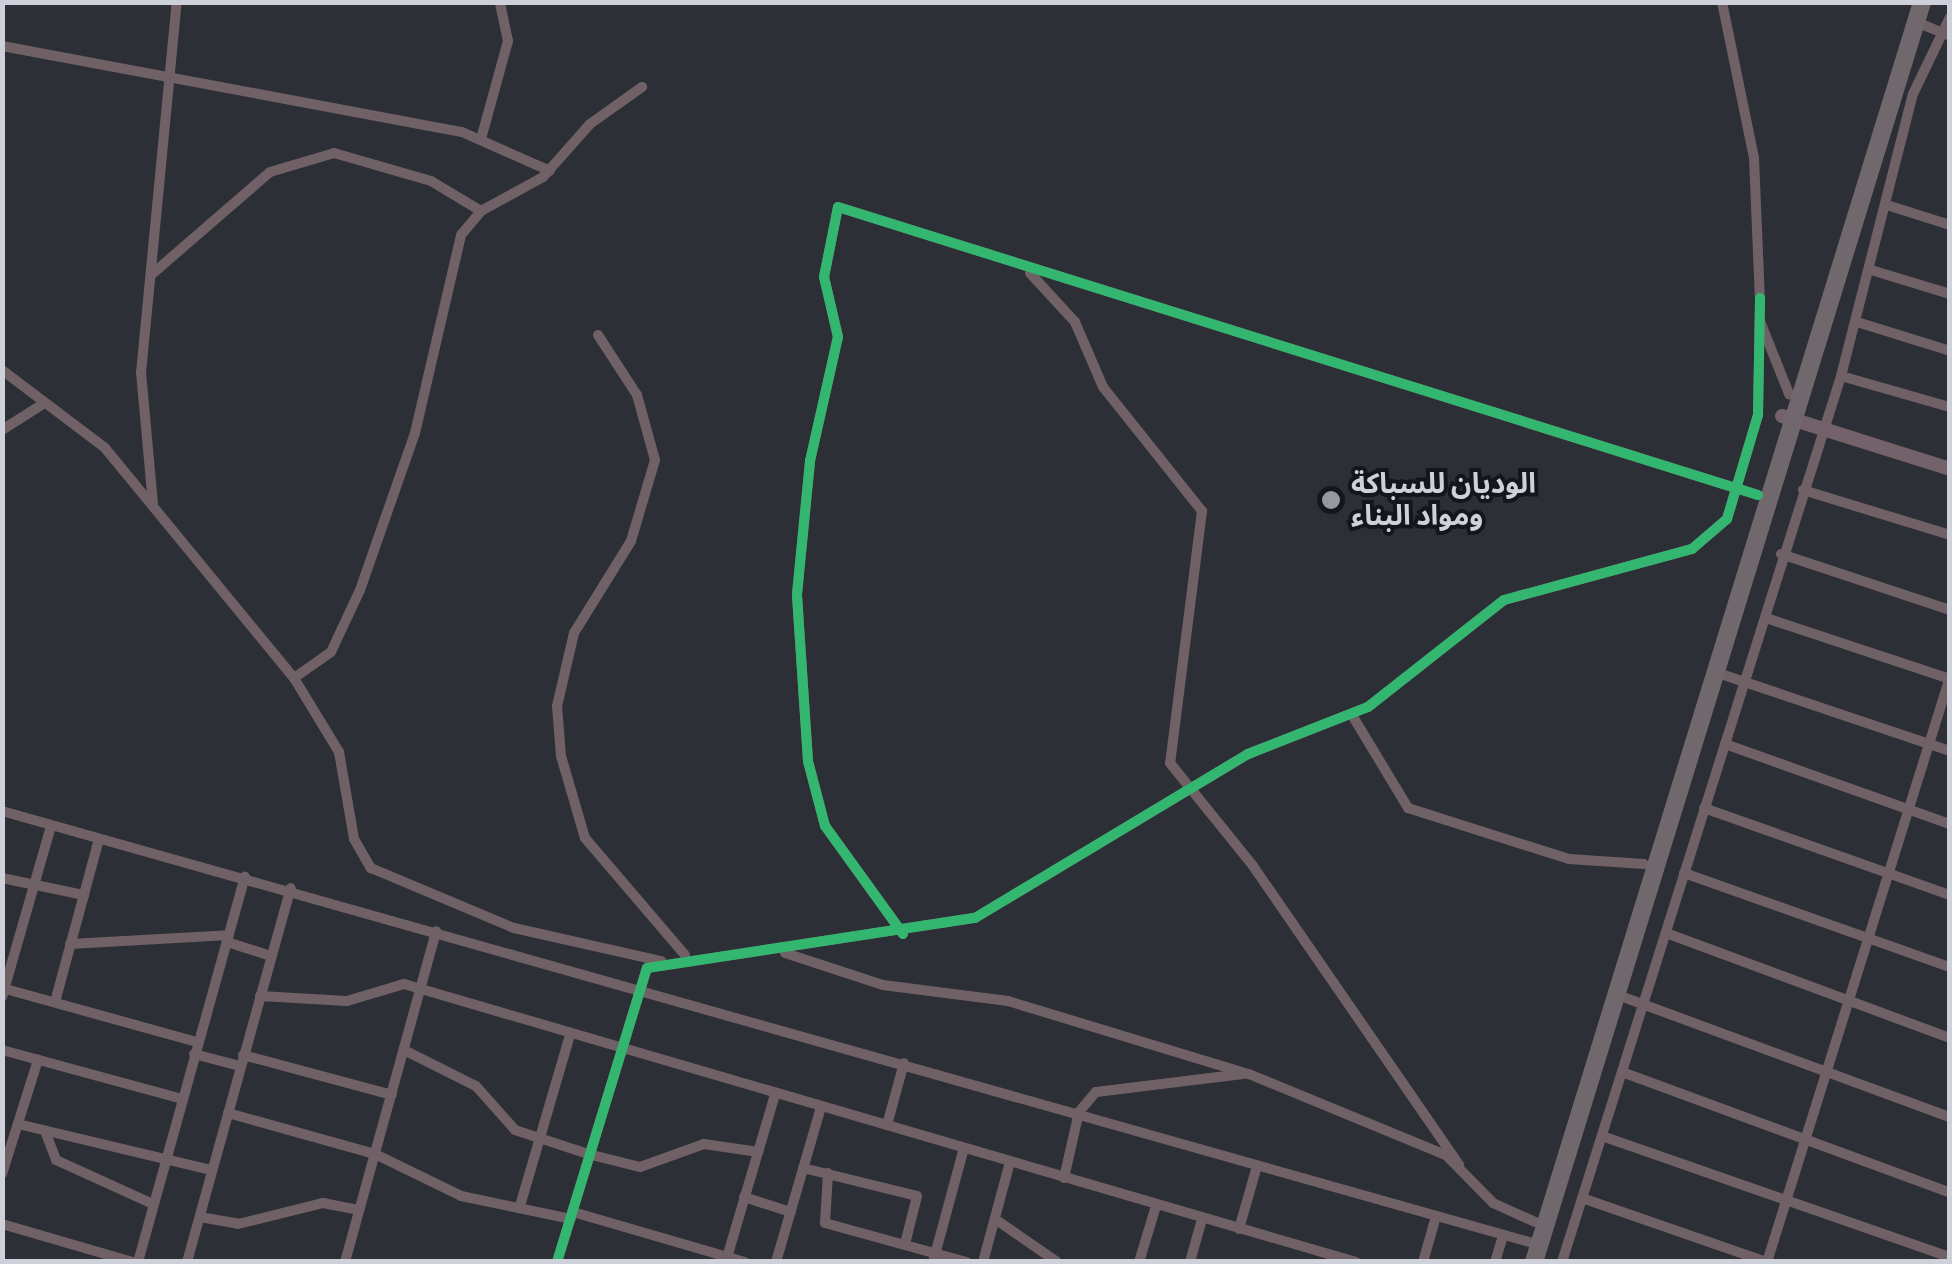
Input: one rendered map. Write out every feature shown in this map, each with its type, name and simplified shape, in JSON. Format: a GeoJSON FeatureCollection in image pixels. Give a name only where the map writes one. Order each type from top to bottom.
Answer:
{"type":"FeatureCollection","features":[{"type":"Feature","properties":{"kind":"highway"},"geometry":{"type":"LineString","coordinates":[[1523,1262],[1758,495],[1788,418],[1789,394],[1911,2]]}},
{"type":"Feature","properties":{"kind":"highway"},"geometry":{"type":"LineString","coordinates":[[1534,1262],[1715,672],[1788,418],[1922,2]]}},
{"type":"Feature","properties":{"kind":"street"},"geometry":{"type":"LineString","coordinates":[[153,505],[140,390],[176,2]]}},
{"type":"Feature","properties":{"kind":"street"},"geometry":{"type":"LineString","coordinates":[[481,139],[508,40],[500,2]]}},
{"type":"Feature","properties":{"kind":"street"},"geometry":{"type":"LineString","coordinates":[[2,370],[95,438],[294,678],[339,752],[354,839],[371,868],[514,928],[661,961],[903,934],[988,911],[1248,754],[1352,716],[1504,600],[1692,549],[1727,519],[1760,402],[1760,298],[1751,136],[1722,2]]}},
{"type":"Feature","properties":{"kind":"street"},"geometry":{"type":"LineString","coordinates":[[1562,1262],[1724,744],[1747,682],[1781,554],[1841,376],[1890,206],[1913,94],[1950,16]]}},
{"type":"Feature","properties":{"kind":"street"},"geometry":{"type":"LineString","coordinates":[[1916,22],[1944,33]]}},
{"type":"Feature","properties":{"kind":"street"},"geometry":{"type":"LineString","coordinates":[[2,46],[166,79],[313,99],[481,139],[550,171]]}},
{"type":"Feature","properties":{"kind":"street"},"geometry":{"type":"LineString","coordinates":[[294,678],[331,652],[353,608],[415,433],[456,250],[481,211],[550,171],[590,124],[642,87]]}},
{"type":"Feature","properties":{"kind":"street"},"geometry":{"type":"LineString","coordinates":[[151,275],[270,172],[334,154],[430,181],[481,211]]}},
{"type":"Feature","properties":{"kind":"street"},"geometry":{"type":"LineString","coordinates":[[1890,206],[1950,225]]}},
{"type":"Feature","properties":{"kind":"street"},"geometry":{"type":"LineString","coordinates":[[903,934],[826,826],[808,761],[797,594],[810,462],[838,337],[824,277],[838,207],[1758,495]]}},
{"type":"Feature","properties":{"kind":"street"},"geometry":{"type":"LineString","coordinates":[[1026,268],[1074,322],[1103,387],[1202,511],[1188,655],[1168,740],[1170,764],[1192,788],[1459,1166],[1493,1203],[1534,1222]]}},
{"type":"Feature","properties":{"kind":"street"},"geometry":{"type":"LineString","coordinates":[[1871,270],[1950,294]]}},
{"type":"Feature","properties":{"kind":"street"},"geometry":{"type":"LineString","coordinates":[[1760,298],[1766,344],[1789,394]]}},
{"type":"Feature","properties":{"kind":"street"},"geometry":{"type":"LineString","coordinates":[[1857,322],[1950,350]]}},
{"type":"Feature","properties":{"kind":"street"},"geometry":{"type":"LineString","coordinates":[[598,334],[637,395],[656,460],[631,540],[574,633],[558,706],[560,756],[585,838],[686,956]]}},
{"type":"Feature","properties":{"kind":"street"},"geometry":{"type":"LineString","coordinates":[[1841,376],[1950,407]]}},
{"type":"Feature","properties":{"kind":"street"},"geometry":{"type":"LineString","coordinates":[[2,430],[44,404]]}},
{"type":"Feature","properties":{"kind":"street"},"geometry":{"type":"LineString","coordinates":[[1788,418],[1950,469]]}},
{"type":"Feature","properties":{"kind":"street"},"geometry":{"type":"LineString","coordinates":[[1804,490],[1950,535]]}},
{"type":"Feature","properties":{"kind":"street"},"geometry":{"type":"LineString","coordinates":[[1781,554],[1950,610]]}},
{"type":"Feature","properties":{"kind":"street"},"geometry":{"type":"LineString","coordinates":[[1582,1198],[1767,1262],[1949,679],[1766,618]]}},
{"type":"Feature","properties":{"kind":"street"},"geometry":{"type":"LineString","coordinates":[[1715,672],[1950,751]]}},
{"type":"Feature","properties":{"kind":"street"},"geometry":{"type":"LineString","coordinates":[[1352,716],[1408,808],[1570,859],[1644,864]]}},
{"type":"Feature","properties":{"kind":"street"},"geometry":{"type":"LineString","coordinates":[[1724,744],[1950,824]]}},
{"type":"Feature","properties":{"kind":"street"},"geometry":{"type":"LineString","coordinates":[[1704,808],[1950,894]]}},
{"type":"Feature","properties":{"kind":"street"},"geometry":{"type":"LineString","coordinates":[[2,811],[637,985],[1529,1242]]}},
{"type":"Feature","properties":{"kind":"street"},"geometry":{"type":"LineString","coordinates":[[51,826],[3,991],[54,1002],[242,1061],[392,1095]]}},
{"type":"Feature","properties":{"kind":"street"},"geometry":{"type":"LineString","coordinates":[[54,1002],[99,839]]}},
{"type":"Feature","properties":{"kind":"street"},"geometry":{"type":"LineString","coordinates":[[1684,872],[1950,968]]}},
{"type":"Feature","properties":{"kind":"street"},"geometry":{"type":"LineString","coordinates":[[2,1224],[135,1262],[245,877]]}},
{"type":"Feature","properties":{"kind":"street"},"geometry":{"type":"LineString","coordinates":[[2,878],[84,895]]}},
{"type":"Feature","properties":{"kind":"street"},"geometry":{"type":"LineString","coordinates":[[188,1262],[291,888]]}},
{"type":"Feature","properties":{"kind":"street"},"geometry":{"type":"LineString","coordinates":[[345,1262],[436,931]]}},
{"type":"Feature","properties":{"kind":"street"},"geometry":{"type":"LineString","coordinates":[[1666,933],[1950,1038]]}},
{"type":"Feature","properties":{"kind":"street"},"geometry":{"type":"LineString","coordinates":[[70,944],[228,939],[271,956]]}},
{"type":"Feature","properties":{"kind":"street"},"geometry":{"type":"LineString","coordinates":[[779,950],[884,986],[1008,1001],[1249,1074],[1459,1166]]}},
{"type":"Feature","properties":{"kind":"street"},"geometry":{"type":"LineString","coordinates":[[557,1262],[637,985],[661,961]]}},
{"type":"Feature","properties":{"kind":"street"},"geometry":{"type":"LineString","coordinates":[[260,996],[348,1001],[389,985],[421,990],[1355,1261]]}},
{"type":"Feature","properties":{"kind":"street"},"geometry":{"type":"LineString","coordinates":[[1616,994],[1950,1117]]}},
{"type":"Feature","properties":{"kind":"street"},"geometry":{"type":"LineString","coordinates":[[520,1206],[570,1034]]}},
{"type":"Feature","properties":{"kind":"street"},"geometry":{"type":"LineString","coordinates":[[2,1050],[182,1099]]}},
{"type":"Feature","properties":{"kind":"street"},"geometry":{"type":"LineString","coordinates":[[406,1051],[476,1086],[508,1125],[540,1140],[588,1154],[640,1167],[704,1144],[758,1152]]}},
{"type":"Feature","properties":{"kind":"street"},"geometry":{"type":"LineString","coordinates":[[2,1174],[38,1060]]}},
{"type":"Feature","properties":{"kind":"street"},"geometry":{"type":"LineString","coordinates":[[887,1125],[904,1063]]}},
{"type":"Feature","properties":{"kind":"street"},"geometry":{"type":"LineString","coordinates":[[1622,1072],[1950,1193]]}},
{"type":"Feature","properties":{"kind":"street"},"geometry":{"type":"LineString","coordinates":[[1064,1178],[1079,1112],[1099,1091],[1249,1074]]}},
{"type":"Feature","properties":{"kind":"street"},"geometry":{"type":"LineString","coordinates":[[726,1259],[775,1094]]}},
{"type":"Feature","properties":{"kind":"street"},"geometry":{"type":"LineString","coordinates":[[776,1262],[821,1107]]}},
{"type":"Feature","properties":{"kind":"street"},"geometry":{"type":"LineString","coordinates":[[228,1113],[375,1154],[461,1196],[572,1216],[746,1262]]}},
{"type":"Feature","properties":{"kind":"street"},"geometry":{"type":"LineString","coordinates":[[18,1124],[109,1152],[165,1158],[211,1170]]}},
{"type":"Feature","properties":{"kind":"street"},"geometry":{"type":"LineString","coordinates":[[44,1131],[56,1160],[153,1204]]}},
{"type":"Feature","properties":{"kind":"street"},"geometry":{"type":"LineString","coordinates":[[1602,1136],[1950,1257]]}},
{"type":"Feature","properties":{"kind":"street"},"geometry":{"type":"LineString","coordinates":[[934,1257],[964,1148]]}},
{"type":"Feature","properties":{"kind":"street"},"geometry":{"type":"LineString","coordinates":[[983,1262],[1010,1162]]}},
{"type":"Feature","properties":{"kind":"street"},"geometry":{"type":"LineString","coordinates":[[1239,1229],[1256,1166]]}},
{"type":"Feature","properties":{"kind":"street"},"geometry":{"type":"LineString","coordinates":[[803,1168],[917,1196],[905,1244]]}},
{"type":"Feature","properties":{"kind":"street"},"geometry":{"type":"LineString","coordinates":[[828,1173],[821,1221],[905,1244],[934,1257],[967,1262]]}},
{"type":"Feature","properties":{"kind":"street"},"geometry":{"type":"LineString","coordinates":[[744,1198],[791,1212]]}},
{"type":"Feature","properties":{"kind":"street"},"geometry":{"type":"LineString","coordinates":[[200,1216],[238,1224],[323,1203],[359,1210]]}},
{"type":"Feature","properties":{"kind":"street"},"geometry":{"type":"LineString","coordinates":[[1139,1262],[1156,1206]]}},
{"type":"Feature","properties":{"kind":"street"},"geometry":{"type":"LineString","coordinates":[[1423,1262],[1436,1216]]}},
{"type":"Feature","properties":{"kind":"street"},"geometry":{"type":"LineString","coordinates":[[995,1219],[1058,1262]]}},
{"type":"Feature","properties":{"kind":"street"},"geometry":{"type":"LineString","coordinates":[[1190,1262],[1202,1219]]}},
{"type":"Feature","properties":{"kind":"street"},"geometry":{"type":"LineString","coordinates":[[1495,1262],[1503,1235]]}},
{"type":"Feature","properties":{"kind":"cycle path"},"geometry":{"type":"LineString","coordinates":[[903,934],[825,826],[808,761],[797,594],[810,461],[838,337],[824,277],[838,207],[1758,495]]}},
{"type":"Feature","properties":{"kind":"cycle path"},"geometry":{"type":"LineString","coordinates":[[557,1262],[647,968],[975,918],[1248,754],[1368,707],[1504,600],[1692,549],[1727,519],[1758,415],[1760,298]]}},
{"type":"Feature","properties":{"kind":"place","name":"الوديان للسباكة ومواد البناء"},"geometry":{"type":"Point","coordinates":[1331,500]}}]}
